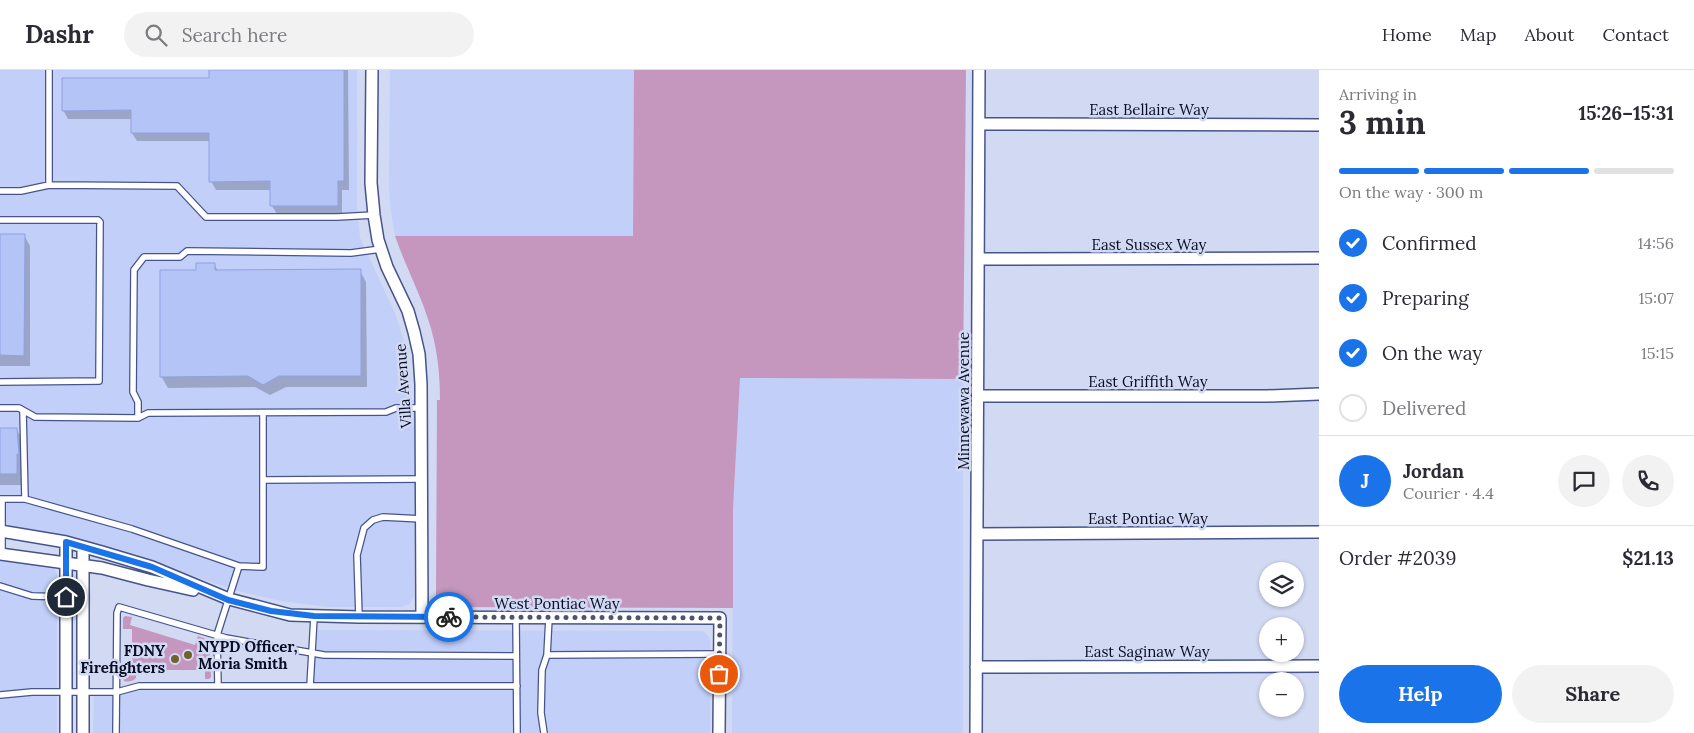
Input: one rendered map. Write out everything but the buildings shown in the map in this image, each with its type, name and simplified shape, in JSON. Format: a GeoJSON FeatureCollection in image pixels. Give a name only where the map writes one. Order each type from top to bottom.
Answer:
{"type":"FeatureCollection","features":[{"type":"Feature","properties":{"kind":"street","name":"Villa Avenue"},"geometry":{"type":"LineString","coordinates":[[372,70],[371,182],[374,215],[381,249],[387,267],[408,311],[419,354],[422,408],[422,617]]}},
{"type":"Feature","properties":{"kind":"street","name":"Minnewawa Avenue"},"geometry":{"type":"LineString","coordinates":[[976,733],[979,70]]}},
{"type":"Feature","properties":{"kind":"street","name":"East Bellaire Way"},"geometry":{"type":"LineString","coordinates":[[980,124],[1319,125]]}},
{"type":"Feature","properties":{"kind":"street","name":"East Sussex Way"},"geometry":{"type":"LineString","coordinates":[[979,259],[1319,258]]}},
{"type":"Feature","properties":{"kind":"street","name":"East Griffith Way"},"geometry":{"type":"LineString","coordinates":[[978,396],[1267,396],[1319,394]]}},
{"type":"Feature","properties":{"kind":"street","name":"West Pontiac Way"},"geometry":{"type":"LineString","coordinates":[[1,531],[66,542],[152,567],[228,600],[271,611],[314,616],[358,617],[720,618],[719,654]]}},
{"type":"Feature","properties":{"kind":"street","name":"East Pontiac Way"},"geometry":{"type":"LineString","coordinates":[[977,534],[1319,532]]}},
{"type":"Feature","properties":{"kind":"street"},"geometry":{"type":"LineString","coordinates":[[66,542],[66,733]]}},
{"type":"Feature","properties":{"kind":"street"},"geometry":{"type":"LineString","coordinates":[[83,547],[83,733]]}},
{"type":"Feature","properties":{"kind":"street","name":"West Pontiac Way"},"geometry":{"type":"LineString","coordinates":[[1,554],[83,565],[216,595]]}},
{"type":"Feature","properties":{"kind":"street"},"geometry":{"type":"LineString","coordinates":[[719,654],[719,733]]}},
{"type":"Feature","properties":{"kind":"street","name":"East Saginaw Way"},"geometry":{"type":"LineString","coordinates":[[976,667],[1319,666]]}},
{"type":"Feature","properties":{"kind":"lane"},"geometry":{"type":"LineString","coordinates":[[49,185],[50,70]]}},
{"type":"Feature","properties":{"kind":"lane"},"geometry":{"type":"LineString","coordinates":[[0,190],[21,190],[49,185],[177,186],[206,217],[337,217],[374,215]]}},
{"type":"Feature","properties":{"kind":"lane"},"geometry":{"type":"LineString","coordinates":[[0,220],[98,220],[100,222],[99,381],[0,382]]}},
{"type":"Feature","properties":{"kind":"lane"},"geometry":{"type":"LineString","coordinates":[[138,418],[138,402],[134,392],[134,270],[144,257],[180,257],[186,251],[351,253],[381,249]]}},
{"type":"Feature","properties":{"kind":"lane"},"geometry":{"type":"LineString","coordinates":[[0,408],[19,408],[35,417],[138,418],[148,413],[386,412],[396,408],[422,408]]}},
{"type":"Feature","properties":{"kind":"lane"},"geometry":{"type":"LineString","coordinates":[[24,411],[24,500]]}},
{"type":"Feature","properties":{"kind":"lane"},"geometry":{"type":"LineString","coordinates":[[1,554],[1,499],[24,500],[132,529],[239,566],[262,567],[263,412]]}},
{"type":"Feature","properties":{"kind":"lane"},"geometry":{"type":"LineString","coordinates":[[263,480],[422,479]]}},
{"type":"Feature","properties":{"kind":"lane"},"geometry":{"type":"LineString","coordinates":[[358,617],[357,555],[364,528],[373,520],[383,516],[422,519]]}},
{"type":"Feature","properties":{"kind":"lane"},"geometry":{"type":"LineString","coordinates":[[218,686],[217,635],[239,566]]}},
{"type":"Feature","properties":{"kind":"lane"},"geometry":{"type":"LineString","coordinates":[[0,586],[32,596],[66,597]]}},
{"type":"Feature","properties":{"kind":"lane"},"geometry":{"type":"LineString","coordinates":[[116,733],[117,613],[119,607],[217,635],[312,654],[516,656]]}},
{"type":"Feature","properties":{"kind":"lane"},"geometry":{"type":"LineString","coordinates":[[310,686],[314,616]]}},
{"type":"Feature","properties":{"kind":"lane"},"geometry":{"type":"LineString","coordinates":[[516,618],[517,733]]}},
{"type":"Feature","properties":{"kind":"lane"},"geometry":{"type":"LineString","coordinates":[[544,733],[541,713],[542,670],[547,655],[548,618]]}},
{"type":"Feature","properties":{"kind":"lane"},"geometry":{"type":"LineString","coordinates":[[547,655],[719,654]]}},
{"type":"Feature","properties":{"kind":"lane"},"geometry":{"type":"LineString","coordinates":[[0,695],[66,691],[116,692],[138,686],[516,686]]}},
{"type":"Feature","properties":{"kind":"shaded area"},"geometry":{"type":"Polygon","coordinates":[[[0,70],[357,70],[357,206],[360,238],[395,313],[409,367],[410,400],[414,400],[414,596],[410,604],[402,607],[329,607],[281,601],[238,591],[94,543],[0,523],[0,70]]]}},
{"type":"Feature","properties":{"kind":"shaded area"},"geometry":{"type":"Polygon","coordinates":[[[390,70],[634,70],[633,236],[395,236],[389,188],[390,70]]]}},
{"type":"Feature","properties":{"kind":"shaded area"},"geometry":{"type":"Polygon","coordinates":[[[634,70],[966,70],[963,379],[740,378],[733,509],[733,608],[444,607],[436,596],[437,400],[440,400],[437,359],[431,329],[395,236],[633,236],[634,70]]]}},
{"type":"Feature","properties":{"kind":"shaded area"},"geometry":{"type":"Polygon","coordinates":[[[740,378],[963,379],[963,733],[732,733],[733,509],[740,378]]]}},
{"type":"Feature","properties":{"kind":"shaded area"},"geometry":{"type":"Polygon","coordinates":[[[0,561],[49,567],[54,569],[57,574],[57,733],[0,733],[0,561]]]}},
{"type":"Feature","properties":{"kind":"shaded area"},"geometry":{"type":"Polygon","coordinates":[[[125,616],[132,617],[130,625],[195,645],[198,636],[209,640],[211,677],[205,679],[205,670],[136,670],[136,678],[124,681],[122,675],[132,675],[132,629],[123,629],[123,618],[125,616]]]}},
{"type":"Feature","properties":{"kind":"shaded area"},"geometry":{"type":"Polygon","coordinates":[[[313,630],[703,631],[710,641],[710,733],[93,733],[94,692],[116,692],[139,686],[310,686],[313,630]]]}},
{"type":"Feature","properties":{"kind":"way so far"},"geometry":{"type":"LineString","coordinates":[[449,617],[720,618],[719,674]]}},
{"type":"Feature","properties":{"kind":"place","name":"NYPD Officer, Moria Smith"},"geometry":{"type":"Point","coordinates":[188,655]}},
{"type":"Feature","properties":{"kind":"place","name":"FDNY Firefighters"},"geometry":{"type":"Point","coordinates":[175,659]}},
{"type":"Feature","properties":{"kind":"route"},"geometry":{"type":"LineString","coordinates":[[66,597],[66,542],[152,567],[228,600],[271,611],[314,616],[449,617]]}}]}
